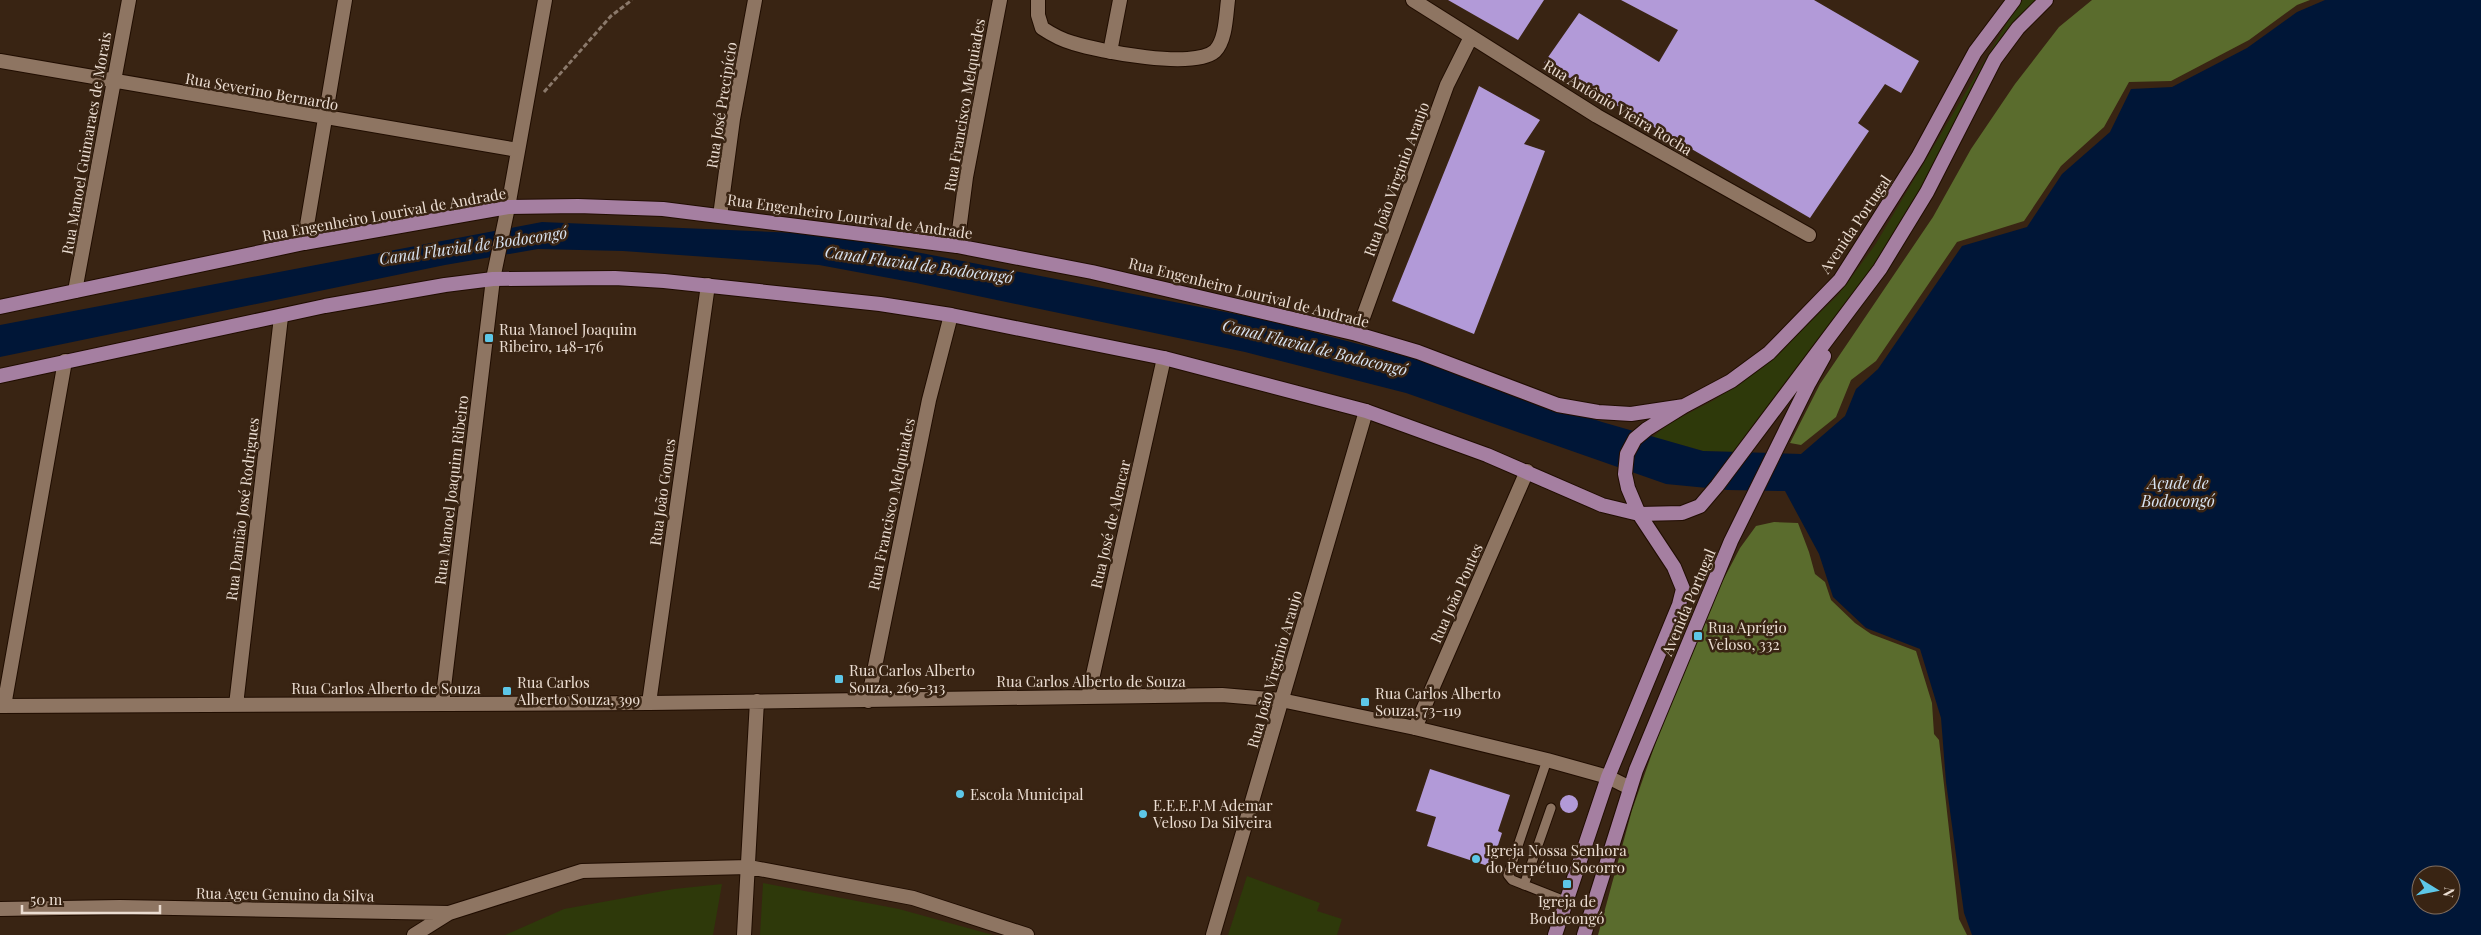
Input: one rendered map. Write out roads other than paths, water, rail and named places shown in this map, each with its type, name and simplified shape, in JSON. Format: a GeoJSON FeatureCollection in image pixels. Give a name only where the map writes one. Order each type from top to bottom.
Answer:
{"type":"FeatureCollection","features":[{"type":"Feature","properties":{"kind":"main road","name":"Avenida Portugal"},"geometry":{"type":"LineString","coordinates":[[1555,935],[1608,777],[1679,605],[1683,590],[1674,567],[1639,514],[1628,488],[1625,474],[1627,454],[1635,439],[1647,429],[1684,406],[1731,381],[1769,353],[1840,280],[1918,157],[1975,52],[2014,0]]}},
{"type":"Feature","properties":{"kind":"main road","name":"Avenida Portugal"},"geometry":{"type":"LineString","coordinates":[[1584,935],[1630,788],[1731,541],[1775,451],[1809,383],[1860,298],[1899,240],[1926,192],[1995,59],[2018,28],[2046,0]]}},
{"type":"Feature","properties":{"kind":"main road","name":"Rua Engenheiro Lourival de Andrade"},"geometry":{"type":"LineString","coordinates":[[0,307],[304,243],[507,212],[578,206],[663,209],[957,246],[1092,272],[1356,334],[1418,352],[1558,405],[1598,412],[1630,414],[1684,406]]}},
{"type":"Feature","properties":{"kind":"main road"},"geometry":{"type":"LineString","coordinates":[[0,376],[64,361],[494,274],[615,278],[708,285],[880,304],[951,315],[1164,358],[1366,411],[1527,471],[1602,505],[1639,514]]}},
{"type":"Feature","properties":{"kind":"main road","name":"Avenida Portugal"},"geometry":{"type":"LineString","coordinates":[[1639,514],[1664,515],[1682,513],[1700,506],[1860,298]]}},
{"type":"Feature","properties":{"kind":"street","name":"Rua Manoel Guimaraes de Morais"},"geometry":{"type":"LineString","coordinates":[[75,291],[129,0]]}},
{"type":"Feature","properties":{"kind":"street"},"geometry":{"type":"LineString","coordinates":[[304,243],[345,0]]}},
{"type":"Feature","properties":{"kind":"street"},"geometry":{"type":"LineString","coordinates":[[507,212],[545,0]]}},
{"type":"Feature","properties":{"kind":"street","name":"Rua José Precipício"},"geometry":{"type":"LineString","coordinates":[[720,216],[733,119],[755,0]]}},
{"type":"Feature","properties":{"kind":"street","name":"Rua Francisco Melquiades"},"geometry":{"type":"LineString","coordinates":[[957,246],[966,177],[1000,0]]}},
{"type":"Feature","properties":{"kind":"street"},"geometry":{"type":"LineString","coordinates":[[1038,0],[1038,15],[1042,28],[1071,42],[1110,52],[1151,58],[1180,59],[1204,56],[1214,52],[1220,44],[1223,33],[1228,0]]}},
{"type":"Feature","properties":{"kind":"street"},"geometry":{"type":"LineString","coordinates":[[1110,52],[1120,0]]}},
{"type":"Feature","properties":{"kind":"street","name":"Rua Antônio Vieira Rocha"},"geometry":{"type":"LineString","coordinates":[[1413,0],[1597,116],[1809,235]]}},
{"type":"Feature","properties":{"kind":"street","name":"Rua João Virginio Araujo"},"geometry":{"type":"LineString","coordinates":[[1356,334],[1447,85],[1472,37]]}},
{"type":"Feature","properties":{"kind":"street","name":"Rua Severino Bernardo"},"geometry":{"type":"LineString","coordinates":[[0,61],[325,119],[518,150]]}},
{"type":"Feature","properties":{"kind":"street","name":"Rua Manoel Joaquim Ribeiro"},"geometry":{"type":"LineString","coordinates":[[442,704],[494,274],[507,212]]}},
{"type":"Feature","properties":{"kind":"street","name":"Rua João Gomes"},"geometry":{"type":"LineString","coordinates":[[649,703],[708,285]]}},
{"type":"Feature","properties":{"kind":"street","name":"Rua Francisco Melquiades"},"geometry":{"type":"LineString","coordinates":[[868,701],[929,400],[951,315]]}},
{"type":"Feature","properties":{"kind":"street","name":"Rua Damião José Rodrigues"},"geometry":{"type":"LineString","coordinates":[[236,705],[281,317]]}},
{"type":"Feature","properties":{"kind":"street","name":"Rua José de Alencar"},"geometry":{"type":"LineString","coordinates":[[1088,698],[1164,358]]}},
{"type":"Feature","properties":{"kind":"street"},"geometry":{"type":"LineString","coordinates":[[2,706],[64,361]]}},
{"type":"Feature","properties":{"kind":"street","name":"Rua João Virginio Araujo"},"geometry":{"type":"LineString","coordinates":[[1213,935],[1366,411]]}},
{"type":"Feature","properties":{"kind":"street","name":"Rua João Pontes"},"geometry":{"type":"LineString","coordinates":[[1415,728],[1527,471]]}},
{"type":"Feature","properties":{"kind":"street","name":"Rua Carlos Alberto de Souza"},"geometry":{"type":"LineString","coordinates":[[2,706],[649,703],[1222,695],[1281,700],[1415,728],[1608,777],[1630,788]]}},
{"type":"Feature","properties":{"kind":"street"},"geometry":{"type":"LineString","coordinates":[[744,935],[757,701]]}},
{"type":"Feature","properties":{"kind":"street"},"geometry":{"type":"LineString","coordinates":[[414,935],[449,913],[582,872],[749,867],[913,898],[1027,935]]}},
{"type":"Feature","properties":{"kind":"street","name":"Rua Ageu Genuino da Silva"},"geometry":{"type":"LineString","coordinates":[[0,909],[120,907],[449,913]]}},
{"type":"Feature","properties":{"kind":"lane"},"geometry":{"type":"LineString","coordinates":[[1547,760],[1508,869],[1508,874],[1512,880],[1565,901]]}},
{"type":"Feature","properties":{"kind":"lane"},"geometry":{"type":"LineString","coordinates":[[1524,884],[1552,808]]}},
{"type":"Feature","properties":{"kind":"water","name":"Açude de Bodocongó"},"geometry":{"type":"Polygon","coordinates":[[[2325,0],[2481,0],[2481,935],[1972,935],[1964,913],[1946,782],[1941,718],[1920,649],[1866,628],[1833,597],[1819,554],[1785,491],[1728,490],[1666,484],[1406,393],[1245,352],[916,283],[819,265],[623,251],[538,249],[445,265],[0,357],[0,325],[542,222],[823,234],[1262,319],[1420,360],[1602,422],[1703,451],[1801,454],[1845,416],[1856,389],[1878,369],[1962,246],[2027,227],[2062,174],[2110,132],[2131,89],[2172,87],[2247,48],[2297,12],[2325,0]]]}},
{"type":"Feature","properties":{"kind":"place","name":"Rua Manoel Joaquim Ribeiro, 148-176"},"geometry":{"type":"Point","coordinates":[489,338]}},
{"type":"Feature","properties":{"kind":"place","name":"Rua Aprígio Veloso, 332"},"geometry":{"type":"Point","coordinates":[1698,636]}},
{"type":"Feature","properties":{"kind":"place","name":"Rua Carlos Alberto Souza, 269-313"},"geometry":{"type":"Point","coordinates":[839,679]}},
{"type":"Feature","properties":{"kind":"place","name":"Rua Carlos Alberto Souza, 399"},"geometry":{"type":"Point","coordinates":[507,691]}},
{"type":"Feature","properties":{"kind":"place","name":"Rua Carlos Alberto Souza, 73-119"},"geometry":{"type":"Point","coordinates":[1365,702]}},
{"type":"Feature","properties":{"kind":"place","name":"Escola Municipal"},"geometry":{"type":"Point","coordinates":[960,794]}},
{"type":"Feature","properties":{"kind":"place","name":"E.E.E.F.M Ademar Veloso Da Silveira"},"geometry":{"type":"Point","coordinates":[1143,814]}},
{"type":"Feature","properties":{"kind":"place","name":"Igreja Nossa Senhora do Perpétuo Socorro"},"geometry":{"type":"Point","coordinates":[1476,859]}},
{"type":"Feature","properties":{"kind":"place","name":"Igreja de Bodocongó"},"geometry":{"type":"Point","coordinates":[1567,884]}},
{"type":"Feature","properties":{"kind":"water label","name":"Canal Fluvial de Bodocongó"},"geometry":{"type":"Point","coordinates":[473,245]}},
{"type":"Feature","properties":{"kind":"water label","name":"Canal Fluvial de Bodocongó"},"geometry":{"type":"Point","coordinates":[919,264]}},
{"type":"Feature","properties":{"kind":"water label","name":"Canal Fluvial de Bodocongó"},"geometry":{"type":"Point","coordinates":[1315,347]}}]}
